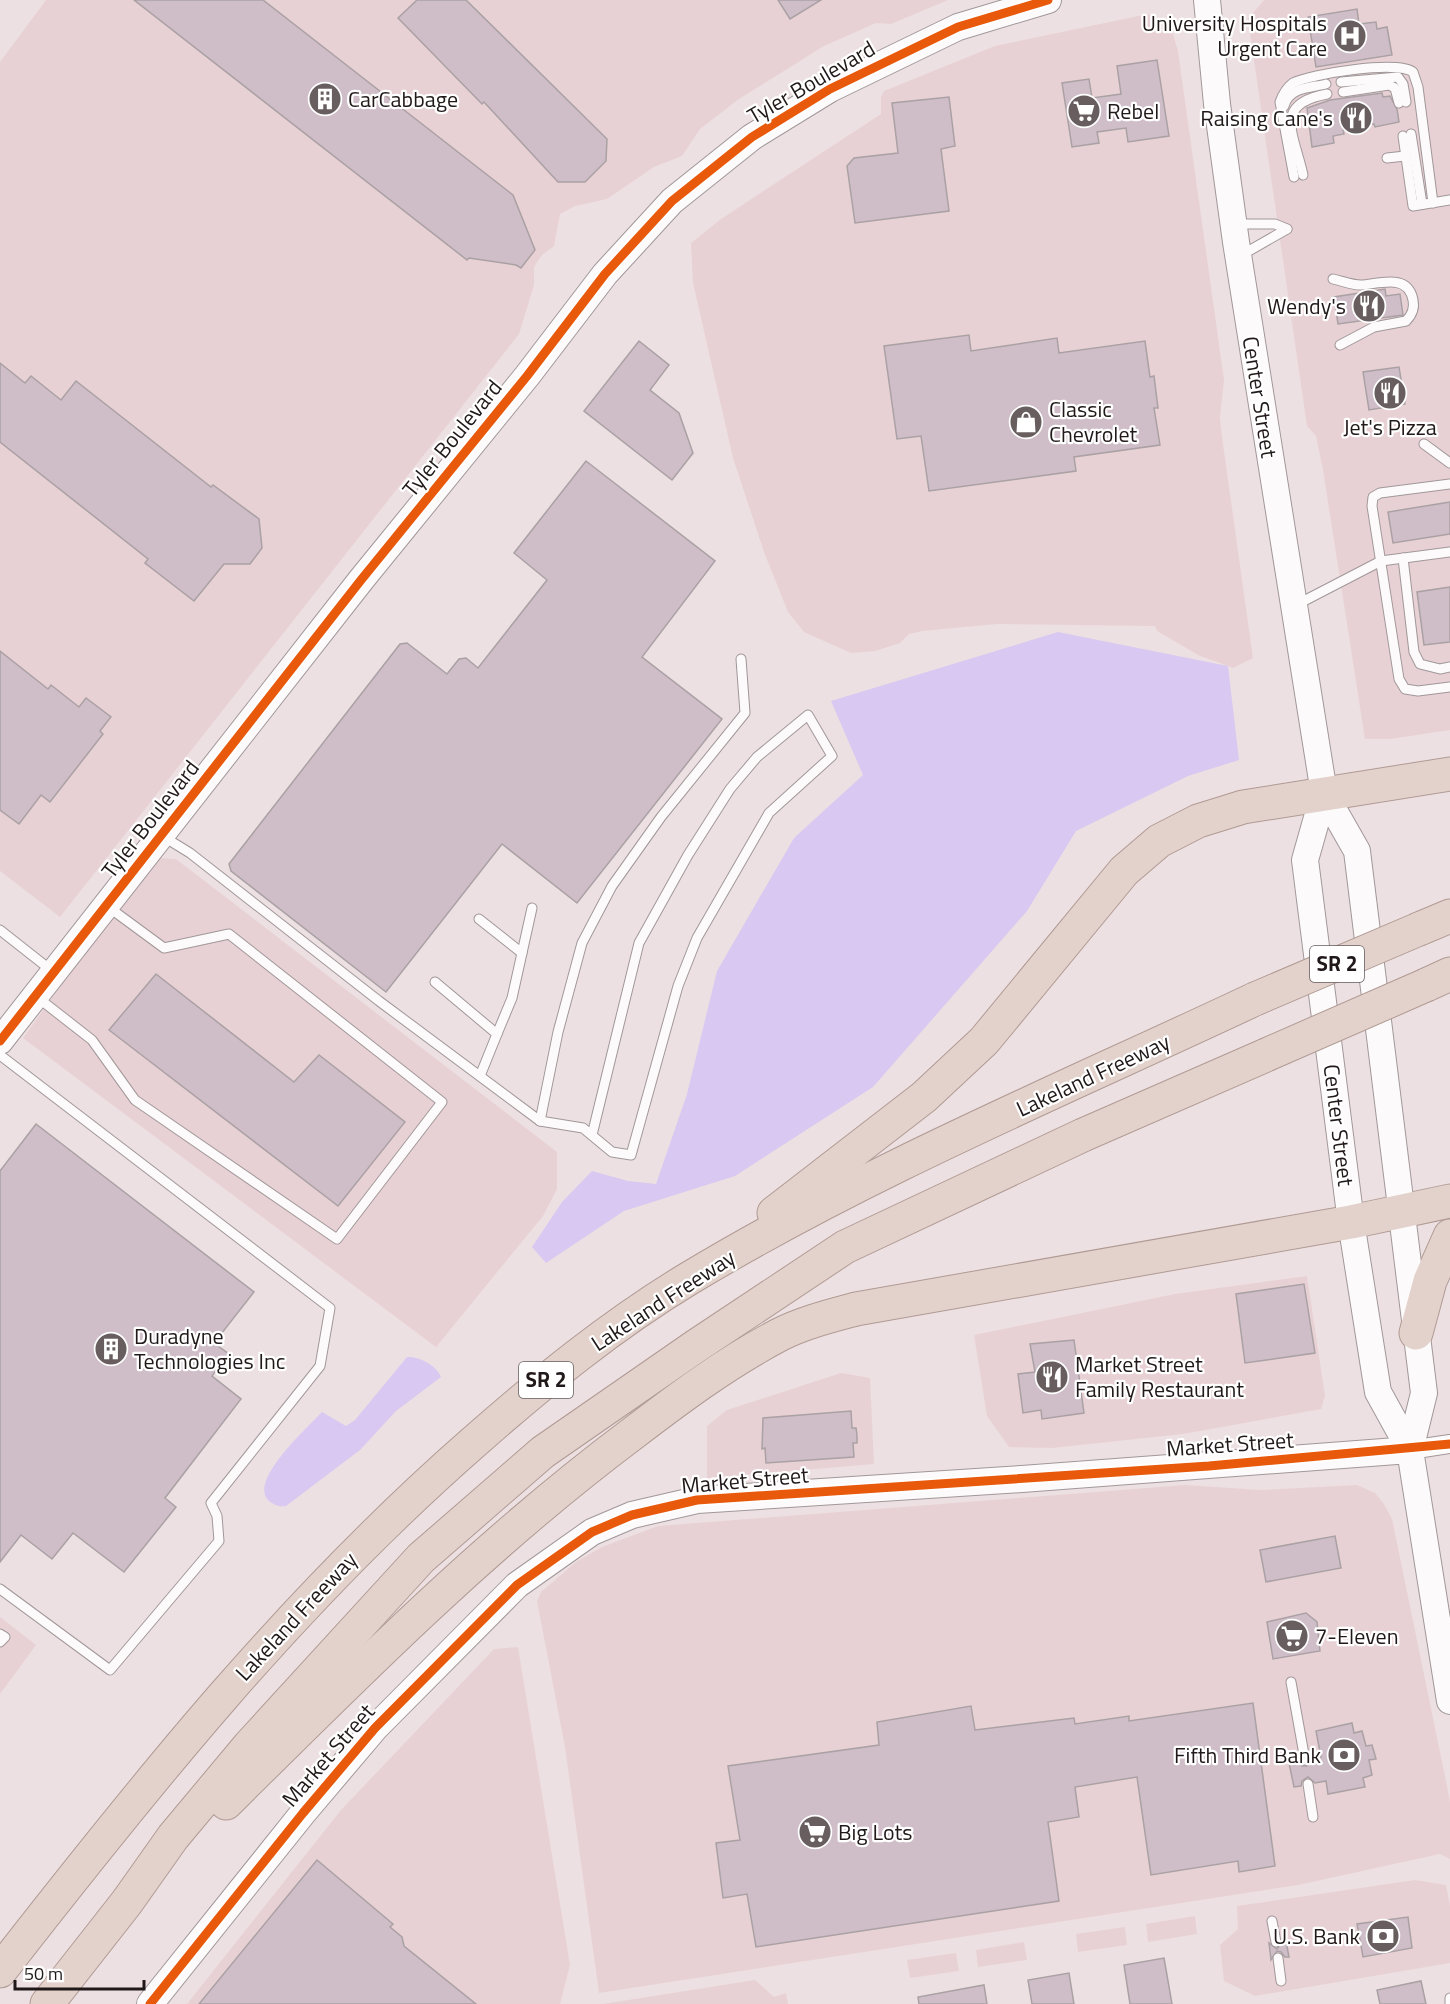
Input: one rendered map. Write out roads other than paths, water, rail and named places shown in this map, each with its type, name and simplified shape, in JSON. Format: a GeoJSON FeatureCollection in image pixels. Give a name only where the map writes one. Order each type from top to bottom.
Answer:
{"type":"FeatureCollection","features":[{"type":"Feature","properties":{"kind":"highway"},"geometry":{"type":"LineString","coordinates":[[687,1280],[924,1097],[984,1041],[1124,871],[1159,842],[1198,821],[1243,807],[1450,774]]}},
{"type":"Feature","properties":{"kind":"highway","name":"Lakeland Freeway"},"geometry":{"type":"LineString","coordinates":[[0,1971],[122,1815],[248,1665],[330,1578],[417,1491],[527,1395],[603,1337],[687,1280],[848,1190],[1255,999],[1450,916]]}},
{"type":"Feature","properties":{"kind":"highway","name":"SR 2"},"geometry":{"type":"LineString","coordinates":[[47,2004],[127,1902],[173,1837],[249,1746],[413,1567],[543,1452],[845,1247],[1083,1134],[1438,979]]}},
{"type":"Feature","properties":{"kind":"highway"},"geometry":{"type":"LineString","coordinates":[[127,1902],[411,1619],[564,1484],[700,1382],[780,1334],[856,1309],[1351,1222],[1450,1201]]}},
{"type":"Feature","properties":{"kind":"highway"},"geometry":{"type":"LineString","coordinates":[[1416,1333],[1430,1281],[1450,1236]]}},
{"type":"Feature","properties":{"kind":"street","name":"Tyler Boulevard"},"geometry":{"type":"LineString","coordinates":[[0,1041],[361,580],[526,376],[605,274],[672,201],[752,137],[830,89],[906,50],[964,25],[1048,0]]}},
{"type":"Feature","properties":{"kind":"street","name":"Center Street"},"geometry":{"type":"LineString","coordinates":[[1207,0],[1217,104],[1233,224],[1324,793],[1357,851],[1424,1393],[1410,1450]]}},
{"type":"Feature","properties":{"kind":"street","name":"Center Street"},"geometry":{"type":"LineString","coordinates":[[1324,793],[1305,860],[1351,1222],[1378,1392],[1410,1450],[1450,1701]]}},
{"type":"Feature","properties":{"kind":"street"},"geometry":{"type":"LineString","coordinates":[[1410,1450],[1450,1444]]}},
{"type":"Feature","properties":{"kind":"street","name":"Market Street"},"geometry":{"type":"LineString","coordinates":[[150,2004],[295,1822],[375,1728],[517,1585],[592,1532],[632,1515],[697,1500],[999,1481],[1410,1450]]}},
{"type":"Feature","properties":{"kind":"lane"},"geometry":{"type":"LineString","coordinates":[[1327,89],[1297,103],[1291,122],[1299,176],[1280,102],[1291,85],[1301,80],[1347,71],[1400,66],[1413,72],[1418,87],[1433,203]]}},
{"type":"Feature","properties":{"kind":"lane"},"geometry":{"type":"LineString","coordinates":[[1342,87],[1389,85],[1395,88],[1403,102]]}},
{"type":"Feature","properties":{"kind":"lane"},"geometry":{"type":"LineString","coordinates":[[1407,135],[1418,205],[1406,156],[1407,135]]}},
{"type":"Feature","properties":{"kind":"lane"},"geometry":{"type":"LineString","coordinates":[[1387,158],[1406,156]]}},
{"type":"Feature","properties":{"kind":"lane"},"geometry":{"type":"LineString","coordinates":[[1418,205],[1450,200]]}},
{"type":"Feature","properties":{"kind":"lane"},"geometry":{"type":"LineString","coordinates":[[1233,224],[1275,224],[1287,229],[1238,257]]}},
{"type":"Feature","properties":{"kind":"lane"},"geometry":{"type":"LineString","coordinates":[[1333,279],[1358,285],[1394,281],[1402,283],[1413,297],[1414,307],[1406,321],[1374,327],[1340,345]]}},
{"type":"Feature","properties":{"kind":"lane"},"geometry":{"type":"LineString","coordinates":[[1424,444],[1450,463]]}},
{"type":"Feature","properties":{"kind":"lane"},"geometry":{"type":"LineString","coordinates":[[1450,484],[1380,493],[1373,497],[1399,679],[1405,689],[1418,691],[1450,687]]}},
{"type":"Feature","properties":{"kind":"lane"},"geometry":{"type":"LineString","coordinates":[[1293,606],[1381,561],[1450,552]]}},
{"type":"Feature","properties":{"kind":"lane"},"geometry":{"type":"LineString","coordinates":[[1403,558],[1414,652],[1420,664],[1440,669],[1450,667]]}},
{"type":"Feature","properties":{"kind":"lane"},"geometry":{"type":"LineString","coordinates":[[540,1121],[558,1032],[582,943],[612,886],[655,825],[745,713],[741,659]]}},
{"type":"Feature","properties":{"kind":"lane"},"geometry":{"type":"LineString","coordinates":[[162,837],[190,853],[540,1121],[583,1128],[612,1152],[631,1155],[678,986],[697,938],[769,813],[832,756],[808,715],[757,757],[730,789],[688,855],[639,943],[592,1135]]}},
{"type":"Feature","properties":{"kind":"lane"},"geometry":{"type":"LineString","coordinates":[[36,996],[92,1040],[135,1100],[337,1239],[442,1102],[229,934],[164,948],[107,906]]}},
{"type":"Feature","properties":{"kind":"lane"},"geometry":{"type":"LineString","coordinates":[[480,1076],[512,998],[532,908]]}},
{"type":"Feature","properties":{"kind":"lane"},"geometry":{"type":"LineString","coordinates":[[478,919],[522,953]]}},
{"type":"Feature","properties":{"kind":"lane"},"geometry":{"type":"LineString","coordinates":[[0,930],[54,973]]}},
{"type":"Feature","properties":{"kind":"lane"},"geometry":{"type":"LineString","coordinates":[[435,982],[497,1034]]}},
{"type":"Feature","properties":{"kind":"lane"},"geometry":{"type":"LineString","coordinates":[[0,1055],[330,1308],[320,1366],[211,1503],[217,1516],[219,1541],[110,1670],[0,1589]]}},
{"type":"Feature","properties":{"kind":"lane"},"geometry":{"type":"LineString","coordinates":[[0,1634],[5,1637],[0,1642]]}},
{"type":"Feature","properties":{"kind":"lane"},"geometry":{"type":"LineString","coordinates":[[1291,1682],[1305,1760]]}},
{"type":"Feature","properties":{"kind":"lane"},"geometry":{"type":"LineString","coordinates":[[1308,1784],[1313,1817]]}},
{"type":"Feature","properties":{"kind":"lane"},"geometry":{"type":"LineString","coordinates":[[1272,1921],[1276,1942]]}},
{"type":"Feature","properties":{"kind":"lane"},"geometry":{"type":"LineString","coordinates":[[1278,1958],[1281,1981]]}},
{"type":"Feature","properties":{"kind":"lane"},"geometry":{"type":"LineString","coordinates":[[1450,1998],[1450,2003]]}},
{"type":"Feature","properties":{"kind":"place","name":"University Hospitals Urgent Care"},"geometry":{"type":"Point","coordinates":[1350,36]}},
{"type":"Feature","properties":{"kind":"place","name":"CarCabbage"},"geometry":{"type":"Point","coordinates":[325,99]}},
{"type":"Feature","properties":{"kind":"place","name":"Rebel"},"geometry":{"type":"Point","coordinates":[1084,111]}},
{"type":"Feature","properties":{"kind":"place","name":"Raising Cane's"},"geometry":{"type":"Point","coordinates":[1356,118]}},
{"type":"Feature","properties":{"kind":"place","name":"Wendy's"},"geometry":{"type":"Point","coordinates":[1369,306]}},
{"type":"Feature","properties":{"kind":"place","name":"Jet's Pizza"},"geometry":{"type":"Point","coordinates":[1390,393]}},
{"type":"Feature","properties":{"kind":"place","name":"Classic Chevrolet"},"geometry":{"type":"Point","coordinates":[1026,422]}},
{"type":"Feature","properties":{"kind":"place","name":"Duradyne Technologies Inc"},"geometry":{"type":"Point","coordinates":[111,1349]}},
{"type":"Feature","properties":{"kind":"place","name":"Market Street Family Restaurant"},"geometry":{"type":"Point","coordinates":[1052,1377]}},
{"type":"Feature","properties":{"kind":"place","name":"7-Eleven"},"geometry":{"type":"Point","coordinates":[1292,1636]}},
{"type":"Feature","properties":{"kind":"place","name":"Fifth Third Bank"},"geometry":{"type":"Point","coordinates":[1344,1755]}},
{"type":"Feature","properties":{"kind":"place","name":"Big Lots"},"geometry":{"type":"Point","coordinates":[815,1832]}},
{"type":"Feature","properties":{"kind":"place","name":"U.S. Bank"},"geometry":{"type":"Point","coordinates":[1383,1936]}}]}
